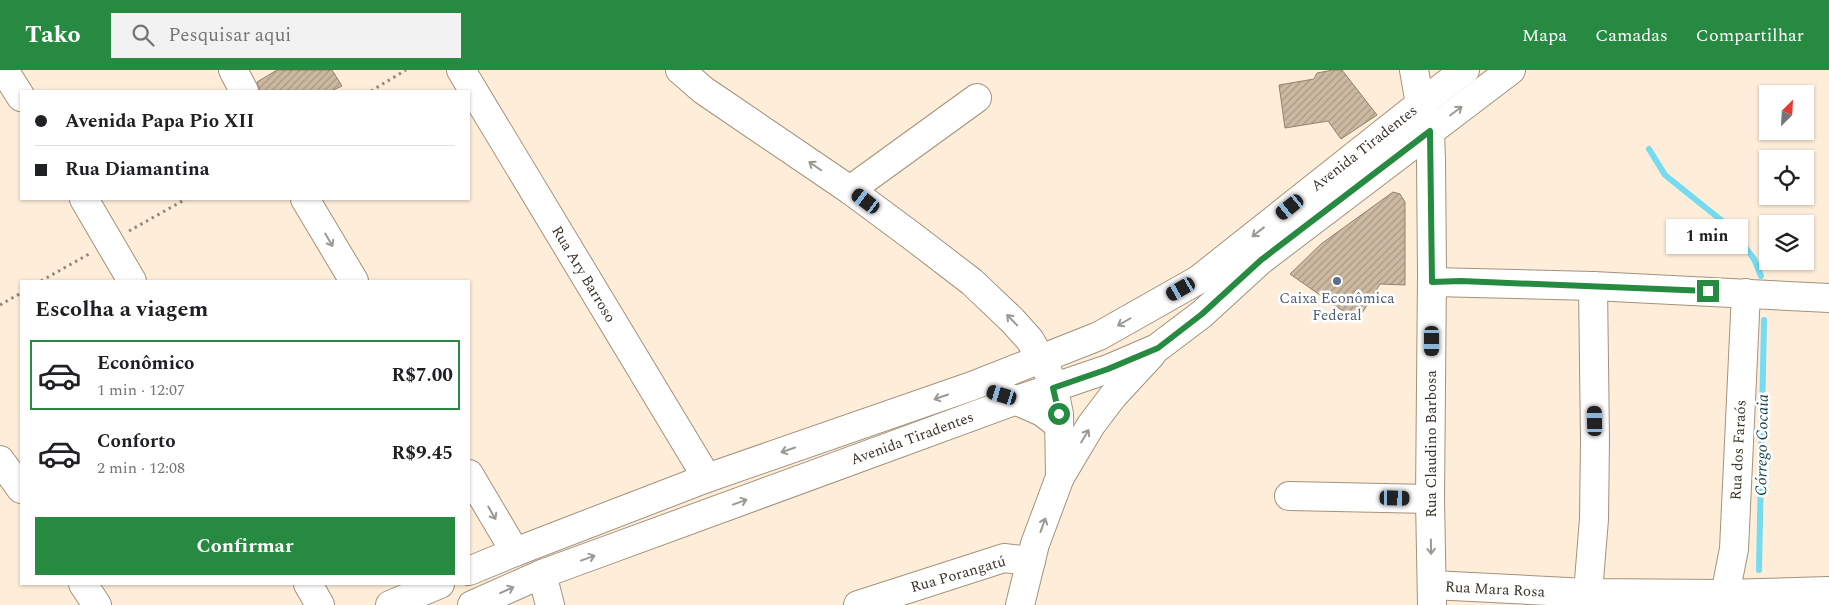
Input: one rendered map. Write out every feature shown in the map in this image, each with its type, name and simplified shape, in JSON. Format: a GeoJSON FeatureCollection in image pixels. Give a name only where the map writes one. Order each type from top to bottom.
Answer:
{"type":"FeatureCollection","features":[{"type":"Feature","properties":{"kind":"street"},"geometry":{"type":"LineString","coordinates":[[4,70],[20,95]]}},
{"type":"Feature","properties":{"kind":"street"},"geometry":{"type":"LineString","coordinates":[[233,70],[243,90]]}},
{"type":"Feature","properties":{"kind":"street","name":"Rua Ary Barroso"},"geometry":{"type":"LineString","coordinates":[[461,70],[708,478]]}},
{"type":"Feature","properties":{"kind":"street"},"geometry":{"type":"LineString","coordinates":[[680,70],[704,90],[850,190],[972,282],[1012,320],[1030,340],[1051,379],[1059,414],[1060,478]]}},
{"type":"Feature","properties":{"kind":"street","name":"Rua Claudino Barbosa"},"geometry":{"type":"LineString","coordinates":[[1414,70],[1420,104],[1430,131],[1432,282],[1430,499],[1432,595]]}},
{"type":"Feature","properties":{"kind":"street","name":"Avenida Tiradentes"},"geometry":{"type":"LineString","coordinates":[[470,571],[708,478],[972,386],[1099,336],[1198,280],[1465,70]]}},
{"type":"Feature","properties":{"kind":"street","name":"Avenida Tiradentes"},"geometry":{"type":"LineString","coordinates":[[472,605],[542,574],[1017,400],[1108,369],[1158,348],[1202,314],[1261,260],[1511,70]]}},
{"type":"Feature","properties":{"kind":"street"},"geometry":{"type":"LineString","coordinates":[[850,190],[977,98]]}},
{"type":"Feature","properties":{"kind":"street"},"geometry":{"type":"LineString","coordinates":[[85,200],[131,280]]}},
{"type":"Feature","properties":{"kind":"street"},"geometry":{"type":"LineString","coordinates":[[306,200],[353,280]]}},
{"type":"Feature","properties":{"kind":"street"},"geometry":{"type":"LineString","coordinates":[[1432,282],[1593,286],[1829,298]]}},
{"type":"Feature","properties":{"kind":"street"},"geometry":{"type":"LineString","coordinates":[[1587,599],[1594,519],[1593,286]]}},
{"type":"Feature","properties":{"kind":"street","name":"Rua dos Faraós"},"geometry":{"type":"LineString","coordinates":[[1723,600],[1734,550],[1746,293]]}},
{"type":"Feature","properties":{"kind":"street"},"geometry":{"type":"LineString","coordinates":[[1020,605],[1031,561],[1060,478],[1091,425],[1113,396],[1158,348]]}},
{"type":"Feature","properties":{"kind":"street"},"geometry":{"type":"LineString","coordinates":[[972,386],[1017,400],[1042,412],[1059,426]]}},
{"type":"Feature","properties":{"kind":"street"},"geometry":{"type":"LineString","coordinates":[[0,460],[20,488]]}},
{"type":"Feature","properties":{"kind":"street"},"geometry":{"type":"LineString","coordinates":[[470,476],[515,552]]}},
{"type":"Feature","properties":{"kind":"street"},"geometry":{"type":"LineString","coordinates":[[1289,496],[1430,499]]}},
{"type":"Feature","properties":{"kind":"street","name":"Rua Porangatú"},"geometry":{"type":"LineString","coordinates":[[858,605],[1004,558],[1031,561]]}},
{"type":"Feature","properties":{"kind":"street"},"geometry":{"type":"LineString","coordinates":[[542,574],[550,605]]}},
{"type":"Feature","properties":{"kind":"street"},"geometry":{"type":"LineString","coordinates":[[84,585],[98,605]]}},
{"type":"Feature","properties":{"kind":"street"},"geometry":{"type":"LineString","coordinates":[[309,585],[320,605]]}},
{"type":"Feature","properties":{"kind":"street"},"geometry":{"type":"LineString","coordinates":[[390,605],[438,585]]}},
{"type":"Feature","properties":{"kind":"street","name":"Rua Mara Rosa"},"geometry":{"type":"LineString","coordinates":[[1432,595],[1723,600],[1829,591]]}},
{"type":"Feature","properties":{"kind":"path"},"geometry":{"type":"LineString","coordinates":[[373,90],[406,70]]}},
{"type":"Feature","properties":{"kind":"path"},"geometry":{"type":"LineString","coordinates":[[0,305],[20,294]]}},
{"type":"Feature","properties":{"kind":"building"},"geometry":{"type":"Polygon","coordinates":[[[277,70],[332,70],[342,86],[333,90],[260,90],[257,82],[277,70]]]}},
{"type":"Feature","properties":{"kind":"building"},"geometry":{"type":"Polygon","coordinates":[[[1342,70],[1377,115],[1341,139],[1328,121],[1285,128],[1279,85],[1314,79],[1317,73],[1342,70]]]}},
{"type":"Feature","properties":{"kind":"building"},"geometry":{"type":"Polygon","coordinates":[[[1393,192],[1400,194],[1405,202],[1405,285],[1380,284],[1357,321],[1290,274],[1321,244],[1393,192]]]}},
{"type":"Feature","properties":{"kind":"waterway","name":"Córrego Cocaia"},"geometry":{"type":"LineString","coordinates":[[1649,149],[1665,175],[1731,228],[1754,259],[1761,276]]}},
{"type":"Feature","properties":{"kind":"waterway","name":"Córrego Cocaia"},"geometry":{"type":"LineString","coordinates":[[1759,570],[1764,320]]}},
{"type":"Feature","properties":{"kind":"place","name":"Caixa Econômica Federal"},"geometry":{"type":"Point","coordinates":[1337,281]}},
{"type":"Feature","properties":{"kind":"route"},"geometry":{"type":"LineString","coordinates":[[1059,414],[1053,388],[1108,369],[1158,348],[1202,314],[1261,260],[1430,131],[1432,282],[1461,281],[1708,291]]}}]}
